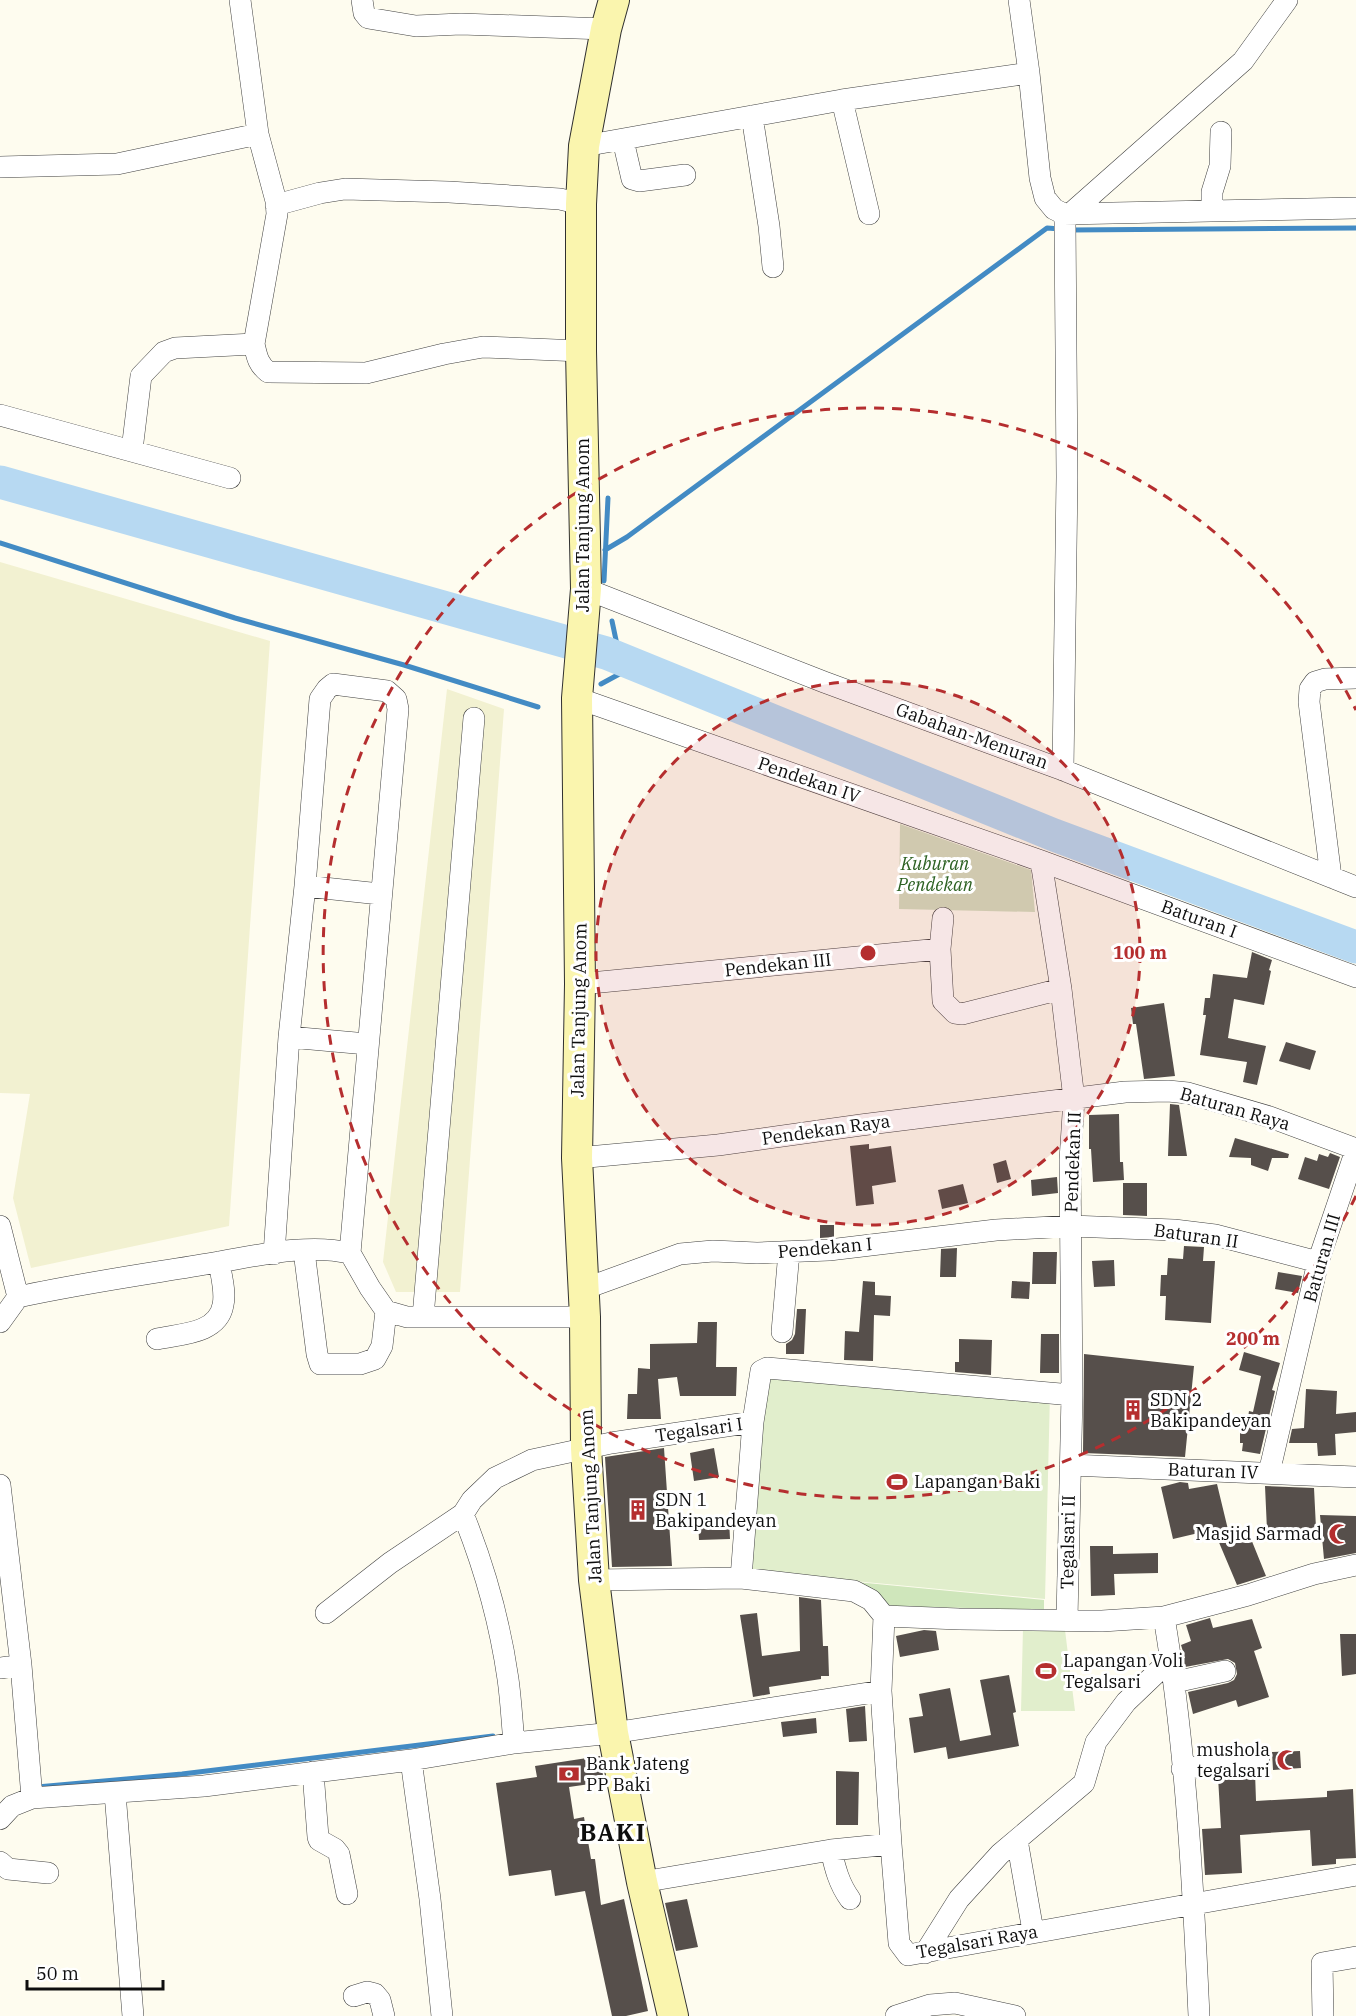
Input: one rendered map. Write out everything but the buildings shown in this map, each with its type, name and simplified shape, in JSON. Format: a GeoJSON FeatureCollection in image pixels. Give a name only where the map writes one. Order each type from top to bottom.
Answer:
{"type":"FeatureCollection","features":[{"type":"Feature","properties":{"kind":"main road","name":"Jalan Tanjung Anom"},"geometry":{"type":"LineString","coordinates":[[614,0],[606,29],[584,146],[581,204],[585,602],[578,689],[580,984],[577,1158],[585,1303],[586,1448],[594,1580],[612,1733],[642,1882],[673,2016]]}},
{"type":"Feature","properties":{"kind":"street"},"geometry":{"type":"LineString","coordinates":[[240,0],[258,134],[277,214],[255,344],[259,363],[268,372],[366,373],[483,347],[581,351]]}},
{"type":"Feature","properties":{"kind":"street"},"geometry":{"type":"LineString","coordinates":[[362,0],[364,13],[368,18],[416,26],[460,24],[606,29]]}},
{"type":"Feature","properties":{"kind":"street"},"geometry":{"type":"LineString","coordinates":[[1019,0],[1040,178],[1045,198],[1066,224],[1067,477],[1064,770]]}},
{"type":"Feature","properties":{"kind":"street"},"geometry":{"type":"LineString","coordinates":[[1066,224],[1243,61],[1287,0]]}},
{"type":"Feature","properties":{"kind":"street"},"geometry":{"type":"LineString","coordinates":[[584,146],[842,100],[1029,73]]}},
{"type":"Feature","properties":{"kind":"street"},"geometry":{"type":"LineString","coordinates":[[842,100],[869,214]]}},
{"type":"Feature","properties":{"kind":"street"},"geometry":{"type":"LineString","coordinates":[[752,116],[773,267]]}},
{"type":"Feature","properties":{"kind":"street"},"geometry":{"type":"LineString","coordinates":[[1212,212],[1212,192],[1220,166],[1221,132]]}},
{"type":"Feature","properties":{"kind":"street"},"geometry":{"type":"LineString","coordinates":[[0,167],[117,164],[258,134]]}},
{"type":"Feature","properties":{"kind":"street"},"geometry":{"type":"LineString","coordinates":[[623,140],[632,179],[639,181],[685,175]]}},
{"type":"Feature","properties":{"kind":"street"},"geometry":{"type":"LineString","coordinates":[[276,205],[345,189],[560,199],[581,204]]}},
{"type":"Feature","properties":{"kind":"street"},"geometry":{"type":"LineString","coordinates":[[1066,224],[1212,212],[1356,208]]}},
{"type":"Feature","properties":{"kind":"street"},"geometry":{"type":"LineString","coordinates":[[132,450],[141,376],[164,352],[175,348],[255,344]]}},
{"type":"Feature","properties":{"kind":"street"},"geometry":{"type":"LineString","coordinates":[[0,415],[230,478]]}},
{"type":"Feature","properties":{"kind":"street","name":"Gabahan-Menuran"},"geometry":{"type":"LineString","coordinates":[[585,602],[813,677],[1064,770],[1356,887]]}},
{"type":"Feature","properties":{"kind":"street"},"geometry":{"type":"LineString","coordinates":[[1331,877],[1309,702],[1310,689],[1315,682],[1356,678]]}},
{"type":"Feature","properties":{"kind":"street"},"geometry":{"type":"LineString","coordinates":[[274,1254],[289,1037],[305,886],[320,699],[333,684],[387,692],[396,699],[398,709],[350,1253],[386,1311],[407,1317],[585,1303]]}},
{"type":"Feature","properties":{"kind":"street","name":"Pendekan IV"},"geometry":{"type":"LineString","coordinates":[[578,689],[1041,861]]}},
{"type":"Feature","properties":{"kind":"street"},"geometry":{"type":"LineString","coordinates":[[423,1317],[474,718]]}},
{"type":"Feature","properties":{"kind":"street","name":"Baturan I"},"geometry":{"type":"LineString","coordinates":[[1041,861],[1356,977]]}},
{"type":"Feature","properties":{"kind":"street","name":"Pendekan II"},"geometry":{"type":"LineString","coordinates":[[1041,861],[1061,989],[1074,1099],[1070,1160],[1072,1395],[1070,1465]]}},
{"type":"Feature","properties":{"kind":"street"},"geometry":{"type":"LineString","coordinates":[[305,886],[380,894]]}},
{"type":"Feature","properties":{"kind":"street"},"geometry":{"type":"LineString","coordinates":[[943,918],[940,949],[941,993],[947,1007],[955,1013],[962,1014],[1061,989]]}},
{"type":"Feature","properties":{"kind":"street","name":"Pendekan III"},"geometry":{"type":"LineString","coordinates":[[580,984],[940,949]]}},
{"type":"Feature","properties":{"kind":"street"},"geometry":{"type":"LineString","coordinates":[[289,1037],[367,1044]]}},
{"type":"Feature","properties":{"kind":"street","name":"Baturan Raya"},"geometry":{"type":"LineString","coordinates":[[1074,1099],[1125,1092],[1188,1093],[1270,1116],[1356,1149]]}},
{"type":"Feature","properties":{"kind":"street","name":"Pendekan Raya"},"geometry":{"type":"LineString","coordinates":[[577,1158],[718,1145],[1074,1099]]}},
{"type":"Feature","properties":{"kind":"street","name":"Baturan III"},"geometry":{"type":"LineString","coordinates":[[1269,1473],[1318,1262],[1356,1149]]}},
{"type":"Feature","properties":{"kind":"street"},"geometry":{"type":"LineString","coordinates":[[0,1226],[18,1298]]}},
{"type":"Feature","properties":{"kind":"street","name":"Pendekan I"},"geometry":{"type":"LineString","coordinates":[[585,1303],[680,1254],[712,1251],[757,1253],[829,1250],[996,1230],[1071,1226]]}},
{"type":"Feature","properties":{"kind":"street","name":"Baturan II"},"geometry":{"type":"LineString","coordinates":[[1071,1226],[1174,1230],[1215,1235],[1318,1262]]}},
{"type":"Feature","properties":{"kind":"street"},"geometry":{"type":"LineString","coordinates":[[0,1322],[18,1298],[100,1280],[274,1254],[335,1250],[350,1253]]}},
{"type":"Feature","properties":{"kind":"street"},"geometry":{"type":"LineString","coordinates":[[304,1251],[320,1364],[360,1364],[375,1359],[382,1347],[386,1311]]}},
{"type":"Feature","properties":{"kind":"street"},"geometry":{"type":"LineString","coordinates":[[782,1332],[789,1252]]}},
{"type":"Feature","properties":{"kind":"street"},"geometry":{"type":"LineString","coordinates":[[157,1339],[206,1329],[213,1324],[223,1307],[219,1262]]}},
{"type":"Feature","properties":{"kind":"street"},"geometry":{"type":"LineString","coordinates":[[753,1422],[761,1371],[767,1368],[1072,1395]]}},
{"type":"Feature","properties":{"kind":"street","name":"Tegalsari I"},"geometry":{"type":"LineString","coordinates":[[326,1613],[390,1563],[463,1514],[483,1488],[513,1468],[532,1460],[586,1448],[753,1422],[741,1578]]}},
{"type":"Feature","properties":{"kind":"street","name":"Baturan IV"},"geometry":{"type":"LineString","coordinates":[[1070,1465],[1356,1477]]}},
{"type":"Feature","properties":{"kind":"street","name":"Tegalsari II"},"geometry":{"type":"LineString","coordinates":[[1066,1619],[1070,1465]]}},
{"type":"Feature","properties":{"kind":"street"},"geometry":{"type":"LineString","coordinates":[[0,1485],[10,1666],[32,1792]]}},
{"type":"Feature","properties":{"kind":"street"},"geometry":{"type":"LineString","coordinates":[[463,1514],[475,1544],[499,1633],[508,1680],[514,1743]]}},
{"type":"Feature","properties":{"kind":"street"},"geometry":{"type":"LineString","coordinates":[[885,1616],[1102,1621],[1164,1617],[1248,1595],[1314,1574],[1356,1565]]}},
{"type":"Feature","properties":{"kind":"street"},"geometry":{"type":"LineString","coordinates":[[594,1580],[741,1578],[854,1591],[871,1600],[885,1616],[881,1692],[891,1844],[831,1850],[642,1882]]}},
{"type":"Feature","properties":{"kind":"street"},"geometry":{"type":"LineString","coordinates":[[1164,1617],[1174,1682],[1194,1903],[1199,2016]]}},
{"type":"Feature","properties":{"kind":"street"},"geometry":{"type":"LineString","coordinates":[[925,1953],[959,1899],[1000,1854],[1084,1783],[1096,1742],[1126,1702],[1171,1659]]}},
{"type":"Feature","properties":{"kind":"street"},"geometry":{"type":"LineString","coordinates":[[1174,1682],[1224,1671]]}},
{"type":"Feature","properties":{"kind":"street"},"geometry":{"type":"LineString","coordinates":[[0,1819],[12,1806],[32,1792],[115,1792],[204,1786],[411,1760],[514,1743],[612,1733],[881,1692]]}},
{"type":"Feature","properties":{"kind":"street"},"geometry":{"type":"LineString","coordinates":[[1182,1769],[1259,1758]]}},
{"type":"Feature","properties":{"kind":"street"},"geometry":{"type":"LineString","coordinates":[[411,1760],[430,1899],[442,2016]]}},
{"type":"Feature","properties":{"kind":"street"},"geometry":{"type":"LineString","coordinates":[[313,1773],[318,1837],[319,1840],[336,1849],[339,1854],[347,1894]]}},
{"type":"Feature","properties":{"kind":"street"},"geometry":{"type":"LineString","coordinates":[[115,1792],[134,2016]]}},
{"type":"Feature","properties":{"kind":"street"},"geometry":{"type":"LineString","coordinates":[[1017,1840],[1033,1931]]}},
{"type":"Feature","properties":{"kind":"street","name":"Tegalsari Raya"},"geometry":{"type":"LineString","coordinates":[[891,1844],[899,1943],[908,1955],[1356,1875]]}},
{"type":"Feature","properties":{"kind":"street"},"geometry":{"type":"LineString","coordinates":[[831,1850],[836,1874],[850,1899]]}},
{"type":"Feature","properties":{"kind":"street"},"geometry":{"type":"LineString","coordinates":[[0,1863],[8,1869],[48,1874]]}},
{"type":"Feature","properties":{"kind":"street"},"geometry":{"type":"LineString","coordinates":[[1323,2016],[1322,1963],[1356,1957]]}},
{"type":"Feature","properties":{"kind":"street"},"geometry":{"type":"LineString","coordinates":[[354,1996],[367,1992],[375,1994],[380,2000],[384,2016]]}},
{"type":"Feature","properties":{"kind":"street"},"geometry":{"type":"LineString","coordinates":[[896,2016],[930,2005],[955,2003],[1015,2016]]}},
{"type":"Feature","properties":{"kind":"green space"},"geometry":{"type":"Polygon","coordinates":[[[0,562],[270,641],[229,1226],[31,1268],[13,1198],[30,1094],[0,1093],[0,562]]]}},
{"type":"Feature","properties":{"kind":"green space"},"geometry":{"type":"Polygon","coordinates":[[[447,689],[504,709],[460,1292],[396,1292],[383,1262],[447,689]]]}},
{"type":"Feature","properties":{"kind":"green space","name":"Kuburan Pendekan"},"geometry":{"type":"Polygon","coordinates":[[[900,824],[1031,870],[1035,912],[899,909],[900,824]]]}},
{"type":"Feature","properties":{"kind":"green space","name":"Lapangan Baki"},"geometry":{"type":"Polygon","coordinates":[[[753,1376],[1050,1394],[1045,1599],[739,1570],[753,1376]]]}},
{"type":"Feature","properties":{"kind":"green space"},"geometry":{"type":"Polygon","coordinates":[[[856,1582],[1044,1600],[1044,1610],[887,1606],[856,1582]]]}},
{"type":"Feature","properties":{"kind":"green space","name":"Lapangan Voli Tegalsari"},"geometry":{"type":"Polygon","coordinates":[[[1023,1628],[1065,1630],[1075,1711],[1021,1711],[1023,1628]]]}},
{"type":"Feature","properties":{"kind":"waterway"},"geometry":{"type":"LineString","coordinates":[[605,550],[627,537],[1047,228],[1060,229]]}},
{"type":"Feature","properties":{"kind":"waterway"},"geometry":{"type":"LineString","coordinates":[[1070,230],[1356,228]]}},
{"type":"Feature","properties":{"kind":"waterway"},"geometry":{"type":"LineString","coordinates":[[0,482],[606,653],[1054,835],[1356,947]]}},
{"type":"Feature","properties":{"kind":"waterway"},"geometry":{"type":"LineString","coordinates":[[604,581],[608,498]]}},
{"type":"Feature","properties":{"kind":"waterway"},"geometry":{"type":"LineString","coordinates":[[0,543],[235,618],[404,665],[538,707]]}},
{"type":"Feature","properties":{"kind":"waterway"},"geometry":{"type":"LineString","coordinates":[[612,621],[620,659]]}},
{"type":"Feature","properties":{"kind":"waterway"},"geometry":{"type":"LineString","coordinates":[[601,684],[636,665]]}},
{"type":"Feature","properties":{"kind":"waterway"},"geometry":{"type":"LineString","coordinates":[[37,1787],[182,1774],[493,1736]]}},
{"type":"Feature","properties":{"kind":"place","name":"SDN 2 Bakipandeyan"},"geometry":{"type":"Point","coordinates":[1133,1410]}},
{"type":"Feature","properties":{"kind":"place","name":"Lapangan Baki"},"geometry":{"type":"Point","coordinates":[897,1482]}},
{"type":"Feature","properties":{"kind":"place","name":"SDN 1 Bakipandeyan"},"geometry":{"type":"Point","coordinates":[638,1510]}},
{"type":"Feature","properties":{"kind":"place","name":"Masjid Sarmad"},"geometry":{"type":"Point","coordinates":[1339,1534]}},
{"type":"Feature","properties":{"kind":"place","name":"Lapangan Voli Tegalsari"},"geometry":{"type":"Point","coordinates":[1046,1671]}},
{"type":"Feature","properties":{"kind":"place","name":"mushola tegalsari"},"geometry":{"type":"Point","coordinates":[1287,1760]}},
{"type":"Feature","properties":{"kind":"place","name":"Bank Jateng PP Baki"},"geometry":{"type":"Point","coordinates":[569,1774]}},
{"type":"Feature","properties":{"kind":"district","name":"BAKI"},"geometry":{"type":"Point","coordinates":[613,1833]}}]}
